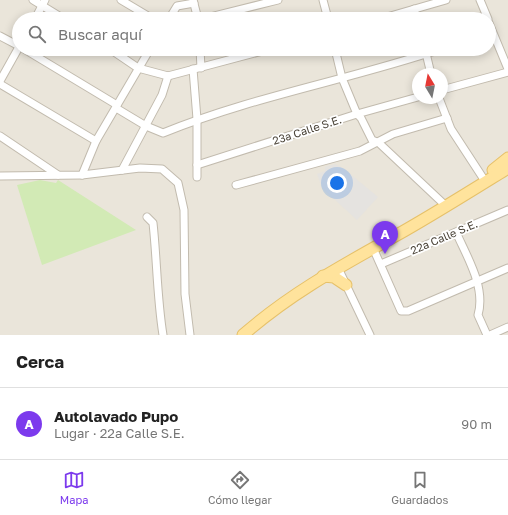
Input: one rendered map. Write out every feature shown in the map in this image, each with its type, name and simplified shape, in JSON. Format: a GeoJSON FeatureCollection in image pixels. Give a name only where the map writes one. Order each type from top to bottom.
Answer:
{"type":"FeatureCollection","features":[{"type":"Feature","properties":{"kind":"main road"},"geometry":{"type":"LineString","coordinates":[[450,204],[508,158]]}},
{"type":"Feature","properties":{"kind":"main road"},"geometry":{"type":"LineString","coordinates":[[243,335],[259,321],[322,276],[450,204],[508,168]]}},
{"type":"Feature","properties":{"kind":"main road"},"geometry":{"type":"LineString","coordinates":[[322,276],[334,277],[346,285]]}},
{"type":"Feature","properties":{"kind":"street"},"geometry":{"type":"LineString","coordinates":[[33,0],[44,3],[55,12]]}},
{"type":"Feature","properties":{"kind":"street"},"geometry":{"type":"LineString","coordinates":[[121,0],[141,12]]}},
{"type":"Feature","properties":{"kind":"street"},"geometry":{"type":"LineString","coordinates":[[230,12],[278,0]]}},
{"type":"Feature","properties":{"kind":"street"},"geometry":{"type":"LineString","coordinates":[[323,0],[326,12]]}},
{"type":"Feature","properties":{"kind":"street"},"geometry":{"type":"LineString","coordinates":[[404,12],[446,0]]}},
{"type":"Feature","properties":{"kind":"street"},"geometry":{"type":"LineString","coordinates":[[480,0],[485,12]]}},
{"type":"Feature","properties":{"kind":"street"},"geometry":{"type":"LineString","coordinates":[[173,12],[177,6],[193,1],[196,12]]}},
{"type":"Feature","properties":{"kind":"street"},"geometry":{"type":"LineString","coordinates":[[39,12],[44,3]]}},
{"type":"Feature","properties":{"kind":"street"},"geometry":{"type":"LineString","coordinates":[[0,36],[12,42]]}},
{"type":"Feature","properties":{"kind":"street"},"geometry":{"type":"LineString","coordinates":[[448,88],[508,70],[496,43]]}},
{"type":"Feature","properties":{"kind":"street"},"geometry":{"type":"LineString","coordinates":[[0,80],[13,56]]}},
{"type":"Feature","properties":{"kind":"street"},"geometry":{"type":"LineString","coordinates":[[35,56],[146,126],[163,133],[234,106],[342,78],[412,56]]}},
{"type":"Feature","properties":{"kind":"street"},"geometry":{"type":"LineString","coordinates":[[120,56],[138,68],[168,76],[245,56]]}},
{"type":"Feature","properties":{"kind":"street"},"geometry":{"type":"LineString","coordinates":[[82,175],[96,141],[146,56]]}},
{"type":"Feature","properties":{"kind":"street"},"geometry":{"type":"LineString","coordinates":[[200,56],[201,68]]}},
{"type":"Feature","properties":{"kind":"street"},"geometry":{"type":"LineString","coordinates":[[337,56],[342,78],[357,114],[361,118],[372,140],[379,142],[450,204]]}},
{"type":"Feature","properties":{"kind":"street"},"geometry":{"type":"LineString","coordinates":[[426,56],[429,68]]}},
{"type":"Feature","properties":{"kind":"street"},"geometry":{"type":"LineString","coordinates":[[193,69],[197,119],[197,177]]}},
{"type":"Feature","properties":{"kind":"street"},"geometry":{"type":"LineString","coordinates":[[122,170],[162,95],[168,76]]}},
{"type":"Feature","properties":{"kind":"street"},"geometry":{"type":"LineString","coordinates":[[0,84],[96,141]]}},
{"type":"Feature","properties":{"kind":"street","name":"23a Calle S.E."},"geometry":{"type":"LineString","coordinates":[[197,165],[357,114],[412,99]]}},
{"type":"Feature","properties":{"kind":"street"},"geometry":{"type":"LineString","coordinates":[[441,104],[452,129],[483,178]]}},
{"type":"Feature","properties":{"kind":"street"},"geometry":{"type":"LineString","coordinates":[[236,185],[360,151],[376,142],[447,118]]}},
{"type":"Feature","properties":{"kind":"street"},"geometry":{"type":"LineString","coordinates":[[0,136],[59,175]]}},
{"type":"Feature","properties":{"kind":"street"},"geometry":{"type":"LineString","coordinates":[[0,176],[82,175],[140,168],[162,169],[178,182],[184,210],[185,294],[190,335]]}},
{"type":"Feature","properties":{"kind":"street","name":"22a Calle S.E."},"geometry":{"type":"LineString","coordinates":[[381,264],[508,210]]}},
{"type":"Feature","properties":{"kind":"street"},"geometry":{"type":"LineString","coordinates":[[147,217],[153,223],[158,272],[158,305],[163,335]]}},
{"type":"Feature","properties":{"kind":"street"},"geometry":{"type":"LineString","coordinates":[[456,232],[477,280],[480,306],[478,315],[487,335]]}},
{"type":"Feature","properties":{"kind":"street"},"geometry":{"type":"LineString","coordinates":[[373,248],[401,311],[408,311],[477,280],[508,268]]}},
{"type":"Feature","properties":{"kind":"street"},"geometry":{"type":"LineString","coordinates":[[338,268],[370,335]]}},
{"type":"Feature","properties":{"kind":"street"},"geometry":{"type":"LineString","coordinates":[[490,335],[508,327]]}},
{"type":"Feature","properties":{"kind":"shaded area"},"geometry":{"type":"Polygon","coordinates":[[[0,0],[508,0],[508,335],[0,335],[0,0]]]}},
{"type":"Feature","properties":{"kind":"shaded area"},"geometry":{"type":"Polygon","coordinates":[[[335,164],[343,168],[378,197],[357,220],[322,188],[317,174],[325,171],[325,167],[335,164]]]}},
{"type":"Feature","properties":{"kind":"green space"},"geometry":{"type":"Polygon","coordinates":[[[40,180],[56,183],[58,180],[136,230],[42,265],[17,185],[40,180]]]}},
{"type":"Feature","properties":{"kind":"place","name":"Autolavado Pupo"},"geometry":{"type":"Point","coordinates":[385,254]}}]}
